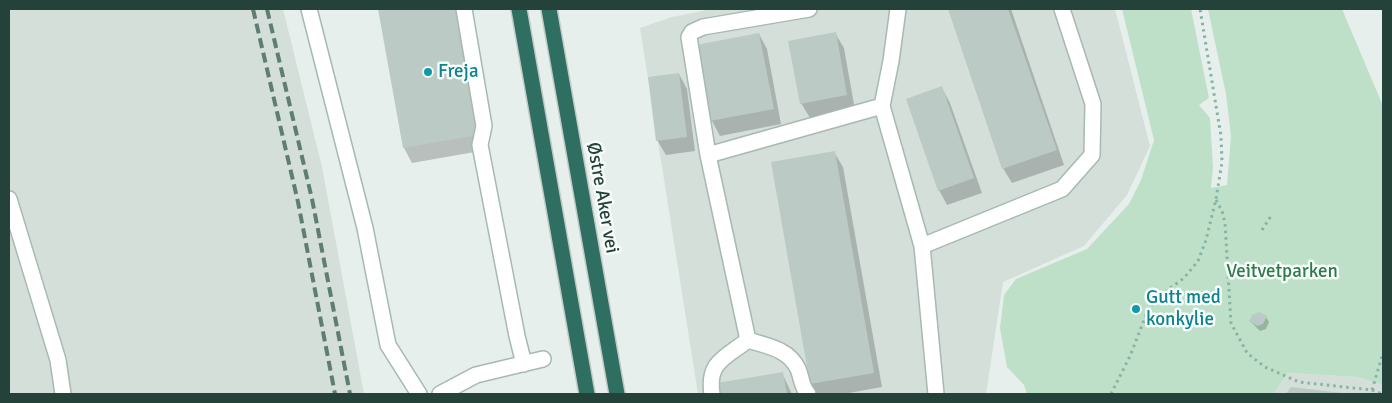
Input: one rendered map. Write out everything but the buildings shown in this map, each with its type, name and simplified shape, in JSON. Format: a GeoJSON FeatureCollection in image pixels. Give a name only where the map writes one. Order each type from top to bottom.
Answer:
{"type":"FeatureCollection","features":[{"type":"Feature","properties":{"kind":"highway"},"geometry":{"type":"LineString","coordinates":[[519,9],[587,394]]}},
{"type":"Feature","properties":{"kind":"highway","name":"Østre Aker vei"},"geometry":{"type":"LineString","coordinates":[[549,9],[617,394]]}},
{"type":"Feature","properties":{"kind":"lane"},"geometry":{"type":"LineString","coordinates":[[309,9],[365,228],[388,344],[419,394]]}},
{"type":"Feature","properties":{"kind":"lane"},"geometry":{"type":"LineString","coordinates":[[464,9],[484,126],[480,145],[516,336],[524,364]]}},
{"type":"Feature","properties":{"kind":"lane"},"geometry":{"type":"LineString","coordinates":[[748,340],[708,155],[689,38],[692,32],[704,27],[809,9]]}},
{"type":"Feature","properties":{"kind":"lane"},"geometry":{"type":"LineString","coordinates":[[898,9],[891,61],[882,106],[922,246],[936,394]]}},
{"type":"Feature","properties":{"kind":"lane"},"geometry":{"type":"LineString","coordinates":[[922,246],[1062,188],[1092,155],[1093,104],[1062,9]]}},
{"type":"Feature","properties":{"kind":"lane"},"geometry":{"type":"LineString","coordinates":[[708,155],[882,106]]}},
{"type":"Feature","properties":{"kind":"lane"},"geometry":{"type":"LineString","coordinates":[[9,199],[58,360],[64,394]]}},
{"type":"Feature","properties":{"kind":"lane"},"geometry":{"type":"LineString","coordinates":[[712,394],[710,379],[712,370],[748,340]]}},
{"type":"Feature","properties":{"kind":"lane"},"geometry":{"type":"LineString","coordinates":[[748,340],[780,350],[790,357],[798,370],[801,386],[808,394]]}},
{"type":"Feature","properties":{"kind":"lane"},"geometry":{"type":"LineString","coordinates":[[446,393],[476,375],[543,359]]}},
{"type":"Feature","properties":{"kind":"path"},"geometry":{"type":"LineString","coordinates":[[1111,394],[1130,356],[1148,310],[1158,297],[1184,278],[1198,261],[1206,240],[1216,200],[1222,162],[1221,136],[1200,9]]}},
{"type":"Feature","properties":{"kind":"path"},"geometry":{"type":"LineString","coordinates":[[1216,200],[1222,211],[1225,223],[1231,323],[1247,353],[1265,366],[1299,382],[1372,390],[1382,394]]}},
{"type":"Feature","properties":{"kind":"path"},"geometry":{"type":"LineString","coordinates":[[1262,230],[1271,216]]}},
{"type":"Feature","properties":{"kind":"path"},"geometry":{"type":"LineString","coordinates":[[1372,390],[1383,353]]}},
{"type":"Feature","properties":{"kind":"shaded area"},"geometry":{"type":"Polygon","coordinates":[[[9,9],[283,9],[322,167],[364,394],[9,394],[9,9]]]}},
{"type":"Feature","properties":{"kind":"shaded area"},"geometry":{"type":"Polygon","coordinates":[[[712,9],[1115,9],[1150,146],[1127,195],[1084,246],[1003,282],[986,394],[698,394],[640,28],[672,17],[712,9]]]}},
{"type":"Feature","properties":{"kind":"shaded area"},"geometry":{"type":"Polygon","coordinates":[[[1288,373],[1358,377],[1383,385],[1383,394],[1273,394],[1288,373]]]}},
{"type":"Feature","properties":{"kind":"green space","name":"Veitvetparken"},"geometry":{"type":"Polygon","coordinates":[[[1122,9],[1191,9],[1209,98],[1199,105],[1210,118],[1213,167],[1211,188],[1227,185],[1231,136],[1226,94],[1208,9],[1342,9],[1383,106],[1383,385],[1358,377],[1288,373],[1273,394],[1027,394],[1024,385],[1007,367],[1000,328],[1004,295],[1016,279],[1087,249],[1129,204],[1141,180],[1154,140],[1122,9]]]}},
{"type":"Feature","properties":{"kind":"railway"},"geometry":{"type":"LineString","coordinates":[[253,9],[298,202],[335,394]]}},
{"type":"Feature","properties":{"kind":"railway"},"geometry":{"type":"LineString","coordinates":[[267,9],[312,199],[350,394]]}},
{"type":"Feature","properties":{"kind":"place","name":"Freja"},"geometry":{"type":"Point","coordinates":[428,72]}},
{"type":"Feature","properties":{"kind":"place","name":"Gutt med konkylie"},"geometry":{"type":"Point","coordinates":[1136,309]}}]}
